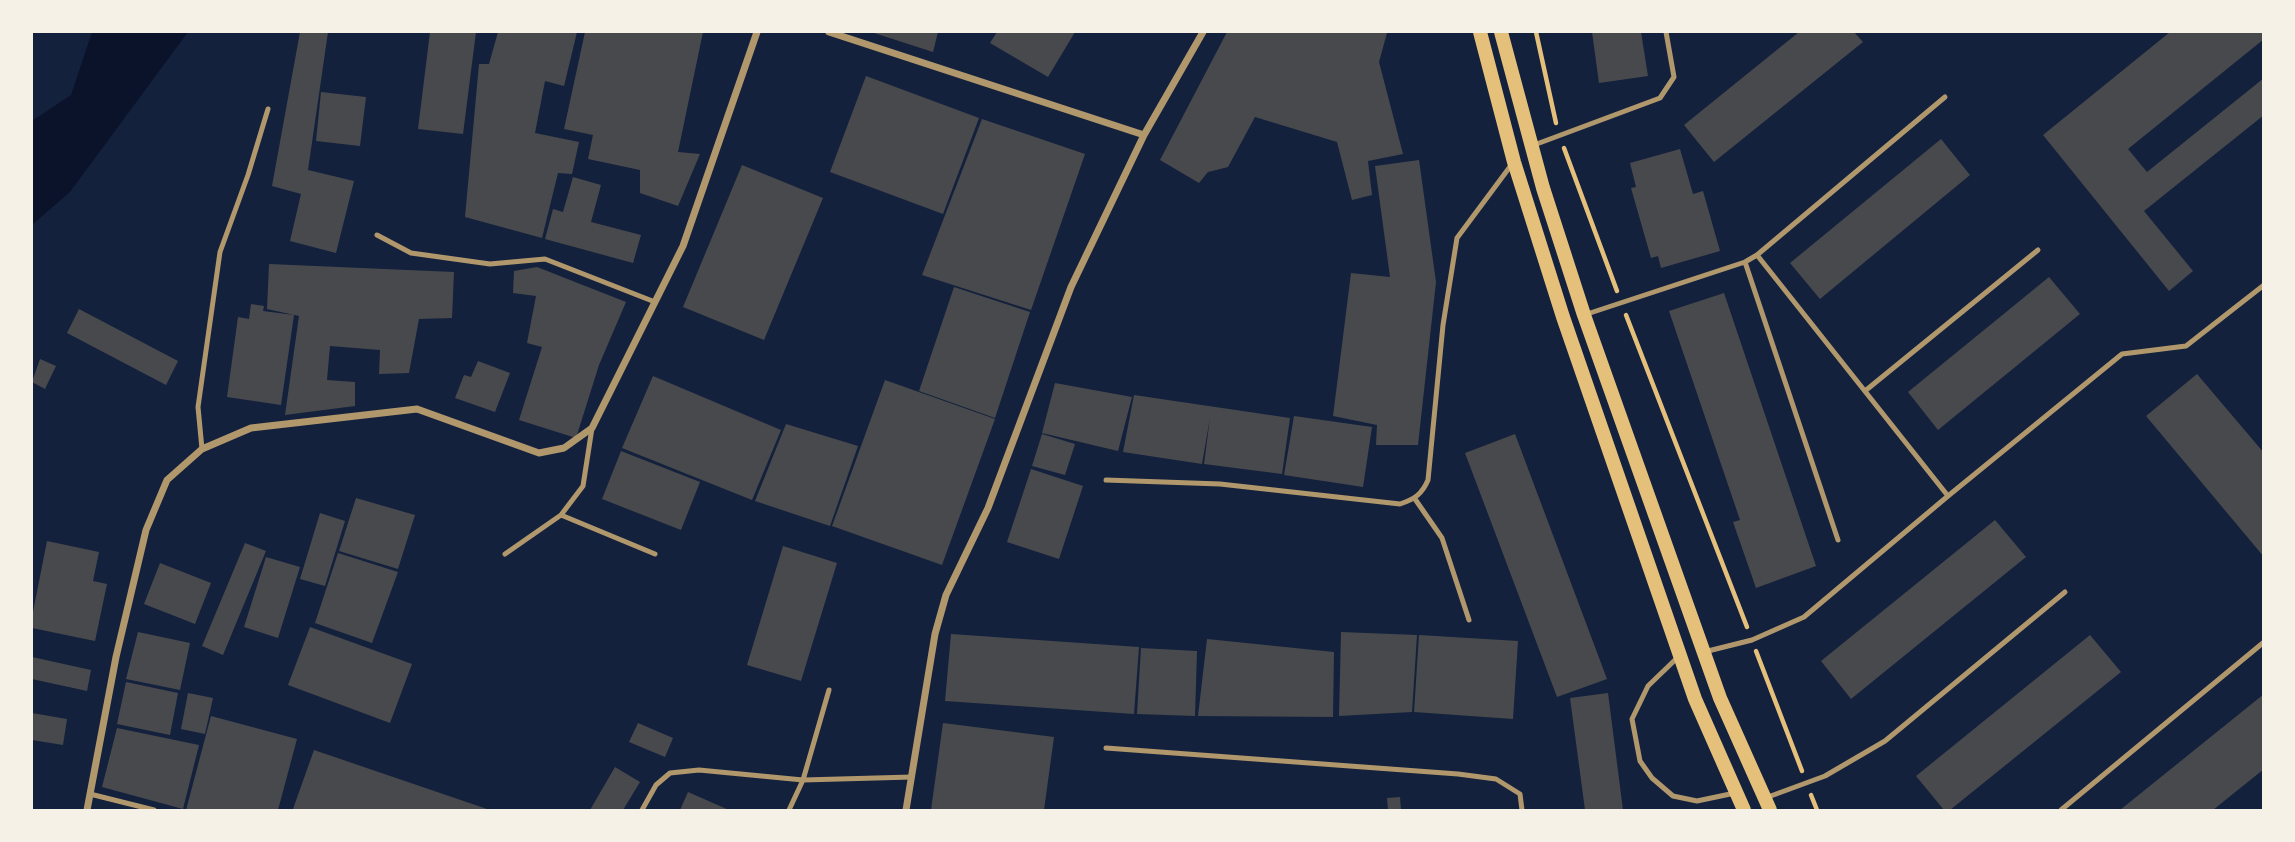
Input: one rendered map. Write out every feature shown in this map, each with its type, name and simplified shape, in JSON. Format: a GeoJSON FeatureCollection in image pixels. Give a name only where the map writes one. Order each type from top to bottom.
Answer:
{"type":"FeatureCollection","features":[{"type":"Feature","properties":{"kind":"main road"},"geometry":{"type":"LineString","coordinates":[[1480,32],[1514,162],[1563,317],[1695,699],[1744,810]]}},
{"type":"Feature","properties":{"kind":"main road"},"geometry":{"type":"LineString","coordinates":[[1501,32],[1543,188],[1584,316],[1720,698],[1767,804]]}},
{"type":"Feature","properties":{"kind":"street"},"geometry":{"type":"LineString","coordinates":[[87,810],[116,657],[146,530],[167,480],[202,449],[251,428],[417,410],[539,453],[565,448],[592,428],[683,246],[757,32]]}},
{"type":"Feature","properties":{"kind":"street"},"geometry":{"type":"LineString","coordinates":[[829,32],[1144,135]]}},
{"type":"Feature","properties":{"kind":"street"},"geometry":{"type":"LineString","coordinates":[[906,810],[935,634],[946,594],[988,508],[1071,287],[1144,135],[1203,32]]}},
{"type":"Feature","properties":{"kind":"lane"},"geometry":{"type":"LineString","coordinates":[[1531,146],[1660,99],[1675,77],[1666,32]]}},
{"type":"Feature","properties":{"kind":"lane"},"geometry":{"type":"LineString","coordinates":[[1584,316],[1745,262],[1757,255],[1945,97]]}},
{"type":"Feature","properties":{"kind":"lane"},"geometry":{"type":"LineString","coordinates":[[202,449],[198,407],[220,252],[268,109]]}},
{"type":"Feature","properties":{"kind":"lane"},"geometry":{"type":"LineString","coordinates":[[1106,480],[1220,484],[1400,503],[1415,499],[1424,490],[1428,480],[1443,325],[1457,238],[1514,162]]}},
{"type":"Feature","properties":{"kind":"lane"},"geometry":{"type":"LineString","coordinates":[[377,235],[411,253],[424,255],[490,264],[545,260],[655,302]]}},
{"type":"Feature","properties":{"kind":"lane"},"geometry":{"type":"LineString","coordinates":[[1865,391],[2038,250]]}},
{"type":"Feature","properties":{"kind":"lane"},"geometry":{"type":"LineString","coordinates":[[1757,255],[1948,496]]}},
{"type":"Feature","properties":{"kind":"lane"},"geometry":{"type":"LineString","coordinates":[[1745,262],[1838,540]]}},
{"type":"Feature","properties":{"kind":"lane"},"geometry":{"type":"LineString","coordinates":[[1704,653],[1752,640],[1804,617],[2122,354],[2186,346],[2263,285]]}},
{"type":"Feature","properties":{"kind":"lane"},"geometry":{"type":"LineString","coordinates":[[505,554],[561,515],[583,486],[592,428]]}},
{"type":"Feature","properties":{"kind":"lane"},"geometry":{"type":"LineString","coordinates":[[1415,499],[1442,538],[1469,620]]}},
{"type":"Feature","properties":{"kind":"lane"},"geometry":{"type":"LineString","coordinates":[[561,515],[654,554]]}},
{"type":"Feature","properties":{"kind":"lane"},"geometry":{"type":"LineString","coordinates":[[1767,804],[1825,776],[1885,741],[2065,592]]}},
{"type":"Feature","properties":{"kind":"lane"},"geometry":{"type":"LineString","coordinates":[[2061,810],[2263,642]]}},
{"type":"Feature","properties":{"kind":"lane"},"geometry":{"type":"LineString","coordinates":[[1680,656],[1648,686],[1632,719],[1640,761],[1652,778],[1673,796],[1697,802],[1737,793]]}},
{"type":"Feature","properties":{"kind":"lane"},"geometry":{"type":"LineString","coordinates":[[789,810],[803,780],[828,690]]}},
{"type":"Feature","properties":{"kind":"lane"},"geometry":{"type":"LineString","coordinates":[[1106,748],[1496,779],[1520,794],[1522,810]]}},
{"type":"Feature","properties":{"kind":"lane"},"geometry":{"type":"LineString","coordinates":[[642,810],[656,785],[670,773],[699,770],[803,780],[912,777]]}},
{"type":"Feature","properties":{"kind":"lane"},"geometry":{"type":"LineString","coordinates":[[90,794],[153,810]]}},
{"type":"Feature","properties":{"kind":"path"},"geometry":{"type":"LineString","coordinates":[[1536,32],[1559,135],[1817,810]]}},
{"type":"Feature","properties":{"kind":"water"},"geometry":{"type":"Polygon","coordinates":[[[92,32],[188,32],[70,192],[32,225],[32,121],[71,95],[92,32]]]}},
{"type":"Feature","properties":{"kind":"building"},"geometry":{"type":"Polygon","coordinates":[[[300,32],[328,32],[308,170],[354,181],[336,253],[290,241],[301,194],[272,186],[300,32]]]}},
{"type":"Feature","properties":{"kind":"building"},"geometry":{"type":"Polygon","coordinates":[[[430,32],[476,32],[463,134],[418,129],[430,32]]]}},
{"type":"Feature","properties":{"kind":"building"},"geometry":{"type":"Polygon","coordinates":[[[498,32],[577,32],[564,86],[545,81],[535,133],[579,142],[572,174],[558,173],[542,238],[465,217],[479,64],[489,64],[498,32]]]}},
{"type":"Feature","properties":{"kind":"building"},"geometry":{"type":"Polygon","coordinates":[[[585,32],[703,32],[678,152],[700,154],[678,206],[640,193],[640,170],[588,159],[593,135],[564,129],[585,32]]]}},
{"type":"Feature","properties":{"kind":"building"},"geometry":{"type":"Polygon","coordinates":[[[871,32],[938,32],[933,52],[871,32]]]}},
{"type":"Feature","properties":{"kind":"building"},"geometry":{"type":"Polygon","coordinates":[[[997,32],[1075,32],[1048,77],[990,43],[997,32]]]}},
{"type":"Feature","properties":{"kind":"building"},"geometry":{"type":"Polygon","coordinates":[[[1227,32],[1387,33],[1379,62],[1403,154],[1368,161],[1372,195],[1352,200],[1337,142],[1255,117],[1228,167],[1208,172],[1199,183],[1160,160],[1227,32]]]}},
{"type":"Feature","properties":{"kind":"building"},"geometry":{"type":"Polygon","coordinates":[[[1592,32],[1641,32],[1648,76],[1599,83],[1592,32]]]}},
{"type":"Feature","properties":{"kind":"building"},"geometry":{"type":"Polygon","coordinates":[[[1799,32],[1854,32],[1863,42],[1714,162],[1684,125],[1799,32]]]}},
{"type":"Feature","properties":{"kind":"building"},"geometry":{"type":"Polygon","coordinates":[[[2170,32],[2264,32],[2264,39],[2128,149],[2147,172],[2264,78],[2264,115],[2144,211],[2193,271],[2169,291],[2043,135],[2170,32]]]}},
{"type":"Feature","properties":{"kind":"building"},"geometry":{"type":"Polygon","coordinates":[[[866,76],[979,118],[943,214],[830,172],[866,76]]]}},
{"type":"Feature","properties":{"kind":"building"},"geometry":{"type":"Polygon","coordinates":[[[321,92],[366,97],[360,146],[316,141],[321,92]]]}},
{"type":"Feature","properties":{"kind":"building"},"geometry":{"type":"Polygon","coordinates":[[[982,119],[1085,154],[1031,310],[922,275],[982,119]]]}},
{"type":"Feature","properties":{"kind":"building"},"geometry":{"type":"Polygon","coordinates":[[[1941,139],[1970,175],[1820,299],[1790,263],[1941,139]]]}},
{"type":"Feature","properties":{"kind":"building"},"geometry":{"type":"Polygon","coordinates":[[[1680,149],[1693,194],[1703,191],[1720,251],[1661,268],[1658,256],[1651,258],[1631,188],[1636,187],[1630,163],[1680,149]]]}},
{"type":"Feature","properties":{"kind":"building"},"geometry":{"type":"Polygon","coordinates":[[[1419,160],[1436,282],[1418,445],[1376,445],[1377,425],[1333,416],[1351,273],[1390,277],[1375,166],[1419,160]]]}},
{"type":"Feature","properties":{"kind":"building"},"geometry":{"type":"Polygon","coordinates":[[[742,165],[823,198],[764,340],[683,307],[742,165]]]}},
{"type":"Feature","properties":{"kind":"building"},"geometry":{"type":"Polygon","coordinates":[[[573,177],[601,185],[591,222],[641,235],[633,263],[545,239],[553,209],[563,212],[573,177]]]}},
{"type":"Feature","properties":{"kind":"building"},"geometry":{"type":"Polygon","coordinates":[[[269,264],[454,272],[452,318],[419,319],[409,373],[379,374],[380,350],[330,346],[327,380],[355,382],[355,406],[285,415],[299,316],[267,309],[269,264]]]}},
{"type":"Feature","properties":{"kind":"building"},"geometry":{"type":"Polygon","coordinates":[[[537,267],[626,302],[599,365],[576,438],[519,420],[542,347],[527,343],[536,296],[513,293],[514,271],[537,267]]]}},
{"type":"Feature","properties":{"kind":"building"},"geometry":{"type":"Polygon","coordinates":[[[2049,277],[2080,314],[1938,430],[1908,392],[2049,277]]]}},
{"type":"Feature","properties":{"kind":"building"},"geometry":{"type":"Polygon","coordinates":[[[954,287],[1030,312],[995,418],[919,391],[954,287]]]}},
{"type":"Feature","properties":{"kind":"building"},"geometry":{"type":"Polygon","coordinates":[[[1724,293],[1816,566],[1756,588],[1733,522],[1740,520],[1669,311],[1724,293]]]}},
{"type":"Feature","properties":{"kind":"building"},"geometry":{"type":"Polygon","coordinates":[[[251,304],[264,306],[263,311],[294,315],[281,405],[227,397],[238,317],[249,319],[251,304]]]}},
{"type":"Feature","properties":{"kind":"building"},"geometry":{"type":"Polygon","coordinates":[[[79,309],[178,361],[166,385],[67,333],[79,309]]]}},
{"type":"Feature","properties":{"kind":"building"},"geometry":{"type":"Polygon","coordinates":[[[40,359],[56,366],[45,389],[32,382],[40,359]]]}},
{"type":"Feature","properties":{"kind":"building"},"geometry":{"type":"Polygon","coordinates":[[[478,361],[510,373],[495,412],[455,398],[464,375],[471,377],[478,361]]]}},
{"type":"Feature","properties":{"kind":"building"},"geometry":{"type":"Polygon","coordinates":[[[2197,374],[2264,453],[2264,557],[2146,416],[2197,374]]]}},
{"type":"Feature","properties":{"kind":"building"},"geometry":{"type":"Polygon","coordinates":[[[653,376],[781,430],[752,500],[622,448],[653,376]]]}},
{"type":"Feature","properties":{"kind":"building"},"geometry":{"type":"Polygon","coordinates":[[[885,380],[995,419],[942,565],[832,526],[885,380]]]}},
{"type":"Feature","properties":{"kind":"building"},"geometry":{"type":"Polygon","coordinates":[[[1055,383],[1132,397],[1118,451],[1042,433],[1055,383]]]}},
{"type":"Feature","properties":{"kind":"building"},"geometry":{"type":"Polygon","coordinates":[[[1134,395],[1290,418],[1282,474],[1204,464],[1210,418],[1202,464],[1123,452],[1134,395]]]}},
{"type":"Feature","properties":{"kind":"building"},"geometry":{"type":"Polygon","coordinates":[[[1294,416],[1372,427],[1363,487],[1284,475],[1294,416]]]}},
{"type":"Feature","properties":{"kind":"building"},"geometry":{"type":"Polygon","coordinates":[[[786,424],[858,446],[830,526],[755,501],[786,424]]]}},
{"type":"Feature","properties":{"kind":"building"},"geometry":{"type":"Polygon","coordinates":[[[1042,434],[1075,444],[1065,475],[1032,466],[1042,434]]]}},
{"type":"Feature","properties":{"kind":"building"},"geometry":{"type":"Polygon","coordinates":[[[1515,434],[1607,679],[1557,697],[1465,453],[1515,434]]]}},
{"type":"Feature","properties":{"kind":"building"},"geometry":{"type":"Polygon","coordinates":[[[621,451],[700,482],[681,530],[602,499],[621,451]]]}},
{"type":"Feature","properties":{"kind":"building"},"geometry":{"type":"Polygon","coordinates":[[[1031,469],[1083,486],[1059,559],[1007,542],[1031,469]]]}},
{"type":"Feature","properties":{"kind":"building"},"geometry":{"type":"Polygon","coordinates":[[[356,498],[415,515],[398,569],[339,551],[356,498]]]}},
{"type":"Feature","properties":{"kind":"building"},"geometry":{"type":"Polygon","coordinates":[[[320,513],[345,521],[325,586],[300,579],[320,513]]]}},
{"type":"Feature","properties":{"kind":"building"},"geometry":{"type":"Polygon","coordinates":[[[1995,520],[2026,557],[1851,699],[1821,661],[1995,520]]]}},
{"type":"Feature","properties":{"kind":"building"},"geometry":{"type":"Polygon","coordinates":[[[47,541],[99,552],[93,581],[107,584],[95,641],[32,628],[47,541]]]}},
{"type":"Feature","properties":{"kind":"building"},"geometry":{"type":"Polygon","coordinates":[[[245,543],[266,551],[223,655],[202,646],[245,543]]]}},
{"type":"Feature","properties":{"kind":"building"},"geometry":{"type":"Polygon","coordinates":[[[783,546],[837,563],[801,681],[747,665],[783,546]]]}},
{"type":"Feature","properties":{"kind":"building"},"geometry":{"type":"Polygon","coordinates":[[[338,553],[398,572],[372,643],[315,623],[338,553]]]}},
{"type":"Feature","properties":{"kind":"building"},"geometry":{"type":"Polygon","coordinates":[[[266,557],[300,567],[278,638],[244,627],[266,557]]]}},
{"type":"Feature","properties":{"kind":"building"},"geometry":{"type":"Polygon","coordinates":[[[160,563],[211,583],[195,624],[144,604],[160,563]]]}},
{"type":"Feature","properties":{"kind":"building"},"geometry":{"type":"Polygon","coordinates":[[[310,627],[412,664],[390,723],[288,685],[310,627]]]}},
{"type":"Feature","properties":{"kind":"building"},"geometry":{"type":"Polygon","coordinates":[[[138,632],[190,643],[180,690],[126,679],[138,632]]]}},
{"type":"Feature","properties":{"kind":"building"},"geometry":{"type":"Polygon","coordinates":[[[1341,632],[1417,635],[1412,712],[1339,716],[1341,632]]]}},
{"type":"Feature","properties":{"kind":"building"},"geometry":{"type":"Polygon","coordinates":[[[951,634],[1139,647],[1134,714],[945,701],[951,634]]]}},
{"type":"Feature","properties":{"kind":"building"},"geometry":{"type":"Polygon","coordinates":[[[1419,635],[1518,641],[1513,719],[1414,712],[1419,635]]]}},
{"type":"Feature","properties":{"kind":"building"},"geometry":{"type":"Polygon","coordinates":[[[2090,635],[2121,672],[1950,810],[1944,810],[1916,776],[2090,635]]]}},
{"type":"Feature","properties":{"kind":"building"},"geometry":{"type":"Polygon","coordinates":[[[1207,639],[1334,652],[1333,717],[1198,716],[1207,639]]]}},
{"type":"Feature","properties":{"kind":"building"},"geometry":{"type":"Polygon","coordinates":[[[1141,648],[1197,651],[1195,716],[1137,714],[1141,648]]]}},
{"type":"Feature","properties":{"kind":"building"},"geometry":{"type":"Polygon","coordinates":[[[32,657],[91,670],[87,691],[32,679],[32,657]]]}},
{"type":"Feature","properties":{"kind":"building"},"geometry":{"type":"Polygon","coordinates":[[[126,682],[178,693],[170,735],[117,724],[126,682]]]}},
{"type":"Feature","properties":{"kind":"building"},"geometry":{"type":"Polygon","coordinates":[[[188,693],[213,698],[205,734],[181,729],[188,693]]]}},
{"type":"Feature","properties":{"kind":"building"},"geometry":{"type":"Polygon","coordinates":[[[1608,693],[1623,810],[1585,810],[1570,698],[1608,693]]]}},
{"type":"Feature","properties":{"kind":"building"},"geometry":{"type":"Polygon","coordinates":[[[2264,694],[2264,769],[2213,810],[2120,810],[2264,694]]]}},
{"type":"Feature","properties":{"kind":"building"},"geometry":{"type":"Polygon","coordinates":[[[32,713],[67,719],[63,745],[32,740],[32,713]]]}},
{"type":"Feature","properties":{"kind":"building"},"geometry":{"type":"Polygon","coordinates":[[[211,716],[297,739],[278,810],[186,810],[211,716]]]}},
{"type":"Feature","properties":{"kind":"building"},"geometry":{"type":"Polygon","coordinates":[[[638,723],[673,738],[665,757],[629,742],[638,723]]]}},
{"type":"Feature","properties":{"kind":"building"},"geometry":{"type":"Polygon","coordinates":[[[943,723],[1054,737],[1044,810],[931,810],[943,723]]]}},
{"type":"Feature","properties":{"kind":"building"},"geometry":{"type":"Polygon","coordinates":[[[117,728],[199,745],[183,809],[102,787],[117,728]]]}},
{"type":"Feature","properties":{"kind":"building"},"geometry":{"type":"Polygon","coordinates":[[[314,750],[490,810],[293,809],[314,750]]]}},
{"type":"Feature","properties":{"kind":"building"},"geometry":{"type":"Polygon","coordinates":[[[615,767],[640,782],[623,810],[590,810],[615,767]]]}},
{"type":"Feature","properties":{"kind":"building"},"geometry":{"type":"Polygon","coordinates":[[[688,792],[729,810],[680,810],[688,792]]]}},
{"type":"Feature","properties":{"kind":"building"},"geometry":{"type":"Polygon","coordinates":[[[1400,797],[1401,810],[1388,810],[1387,798],[1400,797]]]}}]}
